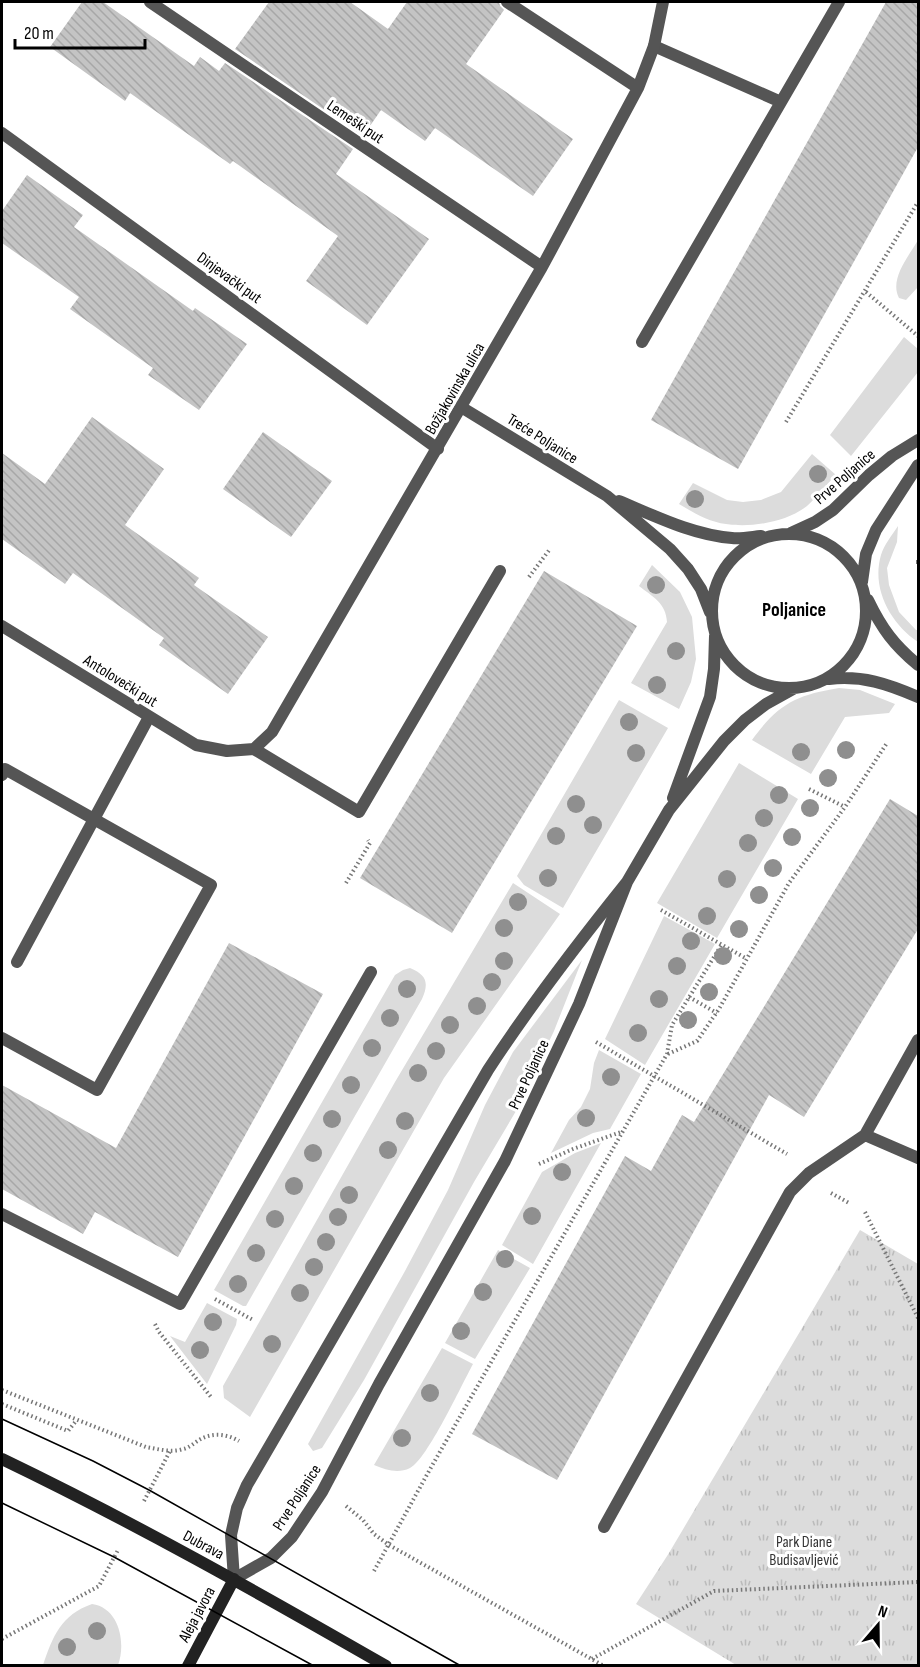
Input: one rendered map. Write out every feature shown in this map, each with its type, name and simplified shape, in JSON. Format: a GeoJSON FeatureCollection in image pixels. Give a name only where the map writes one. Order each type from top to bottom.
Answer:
{"type":"FeatureCollection","features":[{"type":"Feature","properties":{"kind":"main road","name":"Dubrava"},"geometry":{"type":"LineString","coordinates":[[2,1460],[104,1509],[386,1665]]}},
{"type":"Feature","properties":{"kind":"main road","name":"Aleja javora"},"geometry":{"type":"LineString","coordinates":[[188,1665],[234,1579]]}},
{"type":"Feature","properties":{"kind":"street","name":"Lemeški put"},"geometry":{"type":"LineString","coordinates":[[150,2],[542,267]]}},
{"type":"Feature","properties":{"kind":"street"},"geometry":{"type":"LineString","coordinates":[[507,2],[638,88]]}},
{"type":"Feature","properties":{"kind":"street","name":"Božjakovinska ulica"},"geometry":{"type":"LineString","coordinates":[[254,749],[272,732],[542,267],[638,88],[654,46],[663,2]]}},
{"type":"Feature","properties":{"kind":"street"},"geometry":{"type":"LineString","coordinates":[[642,342],[839,2]]}},
{"type":"Feature","properties":{"kind":"street"},"geometry":{"type":"LineString","coordinates":[[654,46],[781,102]]}},
{"type":"Feature","properties":{"kind":"street","name":"Dinjevački put"},"geometry":{"type":"LineString","coordinates":[[2,133],[438,449]]}},
{"type":"Feature","properties":{"kind":"street","name":"Treće Poljanice"},"geometry":{"type":"LineString","coordinates":[[461,407],[607,496],[670,549],[688,569],[701,589],[711,615]]}},
{"type":"Feature","properties":{"kind":"street","name":"Prve Poljanice"},"geometry":{"type":"LineString","coordinates":[[791,533],[815,522],[833,510],[876,469],[918,440]]}},
{"type":"Feature","properties":{"kind":"street"},"geometry":{"type":"LineString","coordinates":[[918,465],[876,530],[866,554],[864,588],[867,619],[861,643],[848,664],[828,679],[811,686],[793,689],[767,686],[745,675],[727,657],[715,635],[711,615],[714,588],[726,565],[744,547],[768,536],[791,533],[813,537],[834,547],[850,563],[864,588],[880,626],[918,665]]}},
{"type":"Feature","properties":{"kind":"street","name":"Treće Poljanice"},"geometry":{"type":"LineString","coordinates":[[607,496],[682,527],[709,534],[734,538],[768,536]]}},
{"type":"Feature","properties":{"kind":"street"},"geometry":{"type":"LineString","coordinates":[[254,749],[359,812],[500,571]]}},
{"type":"Feature","properties":{"kind":"street","name":"Antolovečki put"},"geometry":{"type":"LineString","coordinates":[[2,626],[196,745],[227,751],[254,749]]}},
{"type":"Feature","properties":{"kind":"street","name":"Prve Poljanice"},"geometry":{"type":"LineString","coordinates":[[669,810],[710,697],[715,635]]}},
{"type":"Feature","properties":{"kind":"street"},"geometry":{"type":"LineString","coordinates":[[828,679],[849,677],[872,680],[918,697]]}},
{"type":"Feature","properties":{"kind":"street","name":"Prve Poljanice"},"geometry":{"type":"LineString","coordinates":[[627,882],[579,1004],[505,1161],[379,1384],[322,1492],[292,1537],[271,1558],[234,1579],[231,1534],[237,1508],[247,1485],[488,1070],[549,981],[627,882],[669,810],[724,741],[766,704],[793,689]]}},
{"type":"Feature","properties":{"kind":"street"},"geometry":{"type":"LineString","coordinates":[[17,962],[149,717]]}},
{"type":"Feature","properties":{"kind":"street"},"geometry":{"type":"LineString","coordinates":[[2,775],[5,770],[211,885],[97,1090],[2,1038]]}},
{"type":"Feature","properties":{"kind":"street"},"geometry":{"type":"LineString","coordinates":[[2,1214],[180,1304],[371,972]]}},
{"type":"Feature","properties":{"kind":"street"},"geometry":{"type":"LineString","coordinates":[[604,1527],[790,1192],[808,1173],[865,1135],[918,1040]]}},
{"type":"Feature","properties":{"kind":"street"},"geometry":{"type":"LineString","coordinates":[[865,1135],[918,1158]]}},
{"type":"Feature","properties":{"kind":"path"},"geometry":{"type":"LineString","coordinates":[[786,422],[918,202]]}},
{"type":"Feature","properties":{"kind":"path"},"geometry":{"type":"LineString","coordinates":[[866,292],[918,336]]}},
{"type":"Feature","properties":{"kind":"path"},"geometry":{"type":"LineString","coordinates":[[532,572],[550,549]]}},
{"type":"Feature","properties":{"kind":"path"},"geometry":{"type":"LineString","coordinates":[[667,1054],[697,1041],[717,1012],[789,883],[845,807],[887,743]]}},
{"type":"Feature","properties":{"kind":"path"},"geometry":{"type":"LineString","coordinates":[[809,789],[845,807]]}},
{"type":"Feature","properties":{"kind":"path"},"geometry":{"type":"LineString","coordinates":[[346,883],[356,868]]}},
{"type":"Feature","properties":{"kind":"path"},"geometry":{"type":"LineString","coordinates":[[661,910],[747,959]]}},
{"type":"Feature","properties":{"kind":"path"},"geometry":{"type":"LineString","coordinates":[[374,1571],[667,1054],[672,1025],[722,944]]}},
{"type":"Feature","properties":{"kind":"path"},"geometry":{"type":"LineString","coordinates":[[689,997],[717,1012]]}},
{"type":"Feature","properties":{"kind":"path"},"geometry":{"type":"LineString","coordinates":[[596,1042],[795,1159]]}},
{"type":"Feature","properties":{"kind":"path"},"geometry":{"type":"LineString","coordinates":[[538,1164],[622,1132]]}},
{"type":"Feature","properties":{"kind":"path"},"geometry":{"type":"LineString","coordinates":[[830,1192],[849,1203]]}},
{"type":"Feature","properties":{"kind":"path"},"geometry":{"type":"LineString","coordinates":[[865,1212],[918,1317]]}},
{"type":"Feature","properties":{"kind":"path"},"geometry":{"type":"LineString","coordinates":[[132,1280],[159,1332],[211,1397]]}},
{"type":"Feature","properties":{"kind":"path"},"geometry":{"type":"LineString","coordinates":[[191,1285],[253,1320]]}},
{"type":"Feature","properties":{"kind":"path"},"geometry":{"type":"LineString","coordinates":[[2,1390],[146,1447],[170,1451],[184,1449],[202,1437],[217,1434],[232,1437],[263,1456]]}},
{"type":"Feature","properties":{"kind":"path"},"geometry":{"type":"LineString","coordinates":[[2,1404],[68,1431],[76,1421]]}},
{"type":"Feature","properties":{"kind":"path"},"geometry":{"type":"LineString","coordinates":[[160,1470],[170,1451]]}},
{"type":"Feature","properties":{"kind":"path"},"geometry":{"type":"LineString","coordinates":[[322,1492],[352,1509],[374,1534],[389,1545],[603,1665]]}},
{"type":"Feature","properties":{"kind":"path"},"geometry":{"type":"LineString","coordinates":[[592,1659],[714,1591],[918,1582]]}},
{"type":"Feature","properties":{"kind":"path"},"geometry":{"type":"LineString","coordinates":[[2,1640],[99,1586]]}},
{"type":"Feature","properties":{"kind":"green space"},"geometry":{"type":"Polygon","coordinates":[[[918,240],[918,287],[906,300],[899,298],[896,283],[901,268],[918,240]]]}},
{"type":"Feature","properties":{"kind":"green space"},"geometry":{"type":"Polygon","coordinates":[[[904,337],[918,349],[918,372],[851,456],[830,435],[904,337]]]}},
{"type":"Feature","properties":{"kind":"green space"},"geometry":{"type":"Polygon","coordinates":[[[812,454],[836,475],[807,506],[779,520],[746,525],[726,524],[696,514],[679,504],[693,483],[727,500],[743,502],[761,500],[781,492],[812,454]]]}},
{"type":"Feature","properties":{"kind":"green space"},"geometry":{"type":"Polygon","coordinates":[[[898,526],[897,542],[887,568],[889,585],[899,612],[918,630],[918,642],[899,626],[881,593],[879,568],[881,555],[898,526]]]}},
{"type":"Feature","properties":{"kind":"green space"},"geometry":{"type":"Polygon","coordinates":[[[652,565],[680,592],[692,617],[696,659],[691,682],[679,709],[631,683],[667,622],[661,605],[639,586],[652,565]]]}},
{"type":"Feature","properties":{"kind":"green space"},"geometry":{"type":"Polygon","coordinates":[[[839,688],[860,690],[895,704],[889,713],[845,717],[811,774],[752,740],[771,718],[789,703],[811,694],[839,688]]]}},
{"type":"Feature","properties":{"kind":"green space"},"geometry":{"type":"Polygon","coordinates":[[[619,700],[668,728],[563,908],[524,885],[517,876],[619,700]]]}},
{"type":"Feature","properties":{"kind":"green space"},"geometry":{"type":"Polygon","coordinates":[[[739,763],[798,799],[717,938],[657,903],[739,763]]]}},
{"type":"Feature","properties":{"kind":"green space"},"geometry":{"type":"Polygon","coordinates":[[[513,883],[560,914],[444,1078],[250,1417],[224,1398],[223,1386],[395,1082],[513,883]]]}},
{"type":"Feature","properties":{"kind":"green space"},"geometry":{"type":"Polygon","coordinates":[[[664,916],[715,944],[645,1065],[605,1039],[664,916]]]}},
{"type":"Feature","properties":{"kind":"green space"},"geometry":{"type":"Polygon","coordinates":[[[582,960],[554,1031],[516,1111],[364,1380],[322,1448],[313,1451],[308,1444],[448,1190],[485,1105],[513,1052],[582,960]]]}},
{"type":"Feature","properties":{"kind":"green space"},"geometry":{"type":"Polygon","coordinates":[[[410,968],[425,980],[422,999],[246,1306],[243,1306],[214,1290],[395,975],[410,968]]]}},
{"type":"Feature","properties":{"kind":"green space"},"geometry":{"type":"Polygon","coordinates":[[[599,1050],[641,1074],[610,1129],[593,1133],[551,1153],[569,1120],[581,1107],[590,1089],[594,1063],[599,1050]]]}},
{"type":"Feature","properties":{"kind":"green space"},"geometry":{"type":"Polygon","coordinates":[[[601,1143],[533,1264],[502,1245],[542,1172],[575,1153],[601,1143]]]}},
{"type":"Feature","properties":{"kind":"green space","name":"Park Diane Budisavljević"},"geometry":{"type":"Polygon","coordinates":[[[860,1230],[918,1264],[918,1665],[736,1665],[636,1604],[669,1553],[860,1230]]]}},
{"type":"Feature","properties":{"kind":"green space"},"geometry":{"type":"Polygon","coordinates":[[[498,1250],[530,1268],[475,1359],[445,1343],[498,1250]]]}},
{"type":"Feature","properties":{"kind":"green space"},"geometry":{"type":"Polygon","coordinates":[[[207,1303],[237,1319],[207,1384],[170,1336],[185,1342],[207,1303]]]}},
{"type":"Feature","properties":{"kind":"green space"},"geometry":{"type":"Polygon","coordinates":[[[442,1348],[473,1364],[435,1437],[417,1462],[406,1470],[388,1470],[374,1465],[442,1348]]]}},
{"type":"Feature","properties":{"kind":"green space"},"geometry":{"type":"Polygon","coordinates":[[[92,1604],[109,1612],[115,1620],[121,1638],[118,1665],[43,1665],[55,1636],[66,1620],[92,1604]]]}},
{"type":"Feature","properties":{"kind":"building"},"geometry":{"type":"Polygon","coordinates":[[[82,2],[103,2],[194,66],[200,57],[219,71],[225,63],[353,149],[336,174],[429,239],[367,325],[306,281],[338,236],[233,161],[230,164],[130,93],[125,101],[50,47],[82,2]]]}},
{"type":"Feature","properties":{"kind":"building"},"geometry":{"type":"Polygon","coordinates":[[[269,2],[350,2],[388,29],[407,2],[499,2],[504,10],[466,64],[573,139],[533,196],[435,128],[425,141],[381,110],[363,136],[235,49],[269,2]]]}},
{"type":"Feature","properties":{"kind":"building"},"geometry":{"type":"Polygon","coordinates":[[[886,2],[918,2],[918,147],[738,469],[651,420],[886,2]]]}},
{"type":"Feature","properties":{"kind":"building"},"geometry":{"type":"Polygon","coordinates":[[[27,175],[83,215],[74,227],[193,311],[195,308],[247,344],[199,410],[148,375],[153,368],[70,309],[79,297],[2,243],[2,211],[27,175]]]}},
{"type":"Feature","properties":{"kind":"building"},"geometry":{"type":"Polygon","coordinates":[[[92,417],[164,469],[125,525],[199,578],[194,585],[268,637],[228,694],[159,645],[164,638],[73,573],[65,584],[2,539],[2,453],[45,484],[92,417]]]}},
{"type":"Feature","properties":{"kind":"building"},"geometry":{"type":"Polygon","coordinates":[[[263,432],[332,481],[291,537],[223,489],[263,432]]]}},
{"type":"Feature","properties":{"kind":"building"},"geometry":{"type":"Polygon","coordinates":[[[544,571],[637,626],[452,933],[360,878],[544,571]]]}},
{"type":"Feature","properties":{"kind":"building"},"geometry":{"type":"Polygon","coordinates":[[[890,799],[918,816],[918,929],[804,1117],[769,1095],[557,1480],[472,1434],[625,1156],[651,1171],[682,1115],[694,1122],[890,799]]]}},
{"type":"Feature","properties":{"kind":"building"},"geometry":{"type":"Polygon","coordinates":[[[229,943],[323,994],[178,1257],[95,1212],[83,1234],[2,1189],[2,1085],[116,1148],[229,943]]]}},
{"type":"Feature","properties":{"kind":"tram line"},"geometry":{"type":"LineString","coordinates":[[2,1419],[149,1490],[461,1666]]}},
{"type":"Feature","properties":{"kind":"tram line"},"geometry":{"type":"LineString","coordinates":[[2,1503],[114,1557],[314,1666]]}},
{"type":"Feature","properties":{"kind":"district","name":"Poljanice"},"geometry":{"type":"Point","coordinates":[794,609]}}]}
